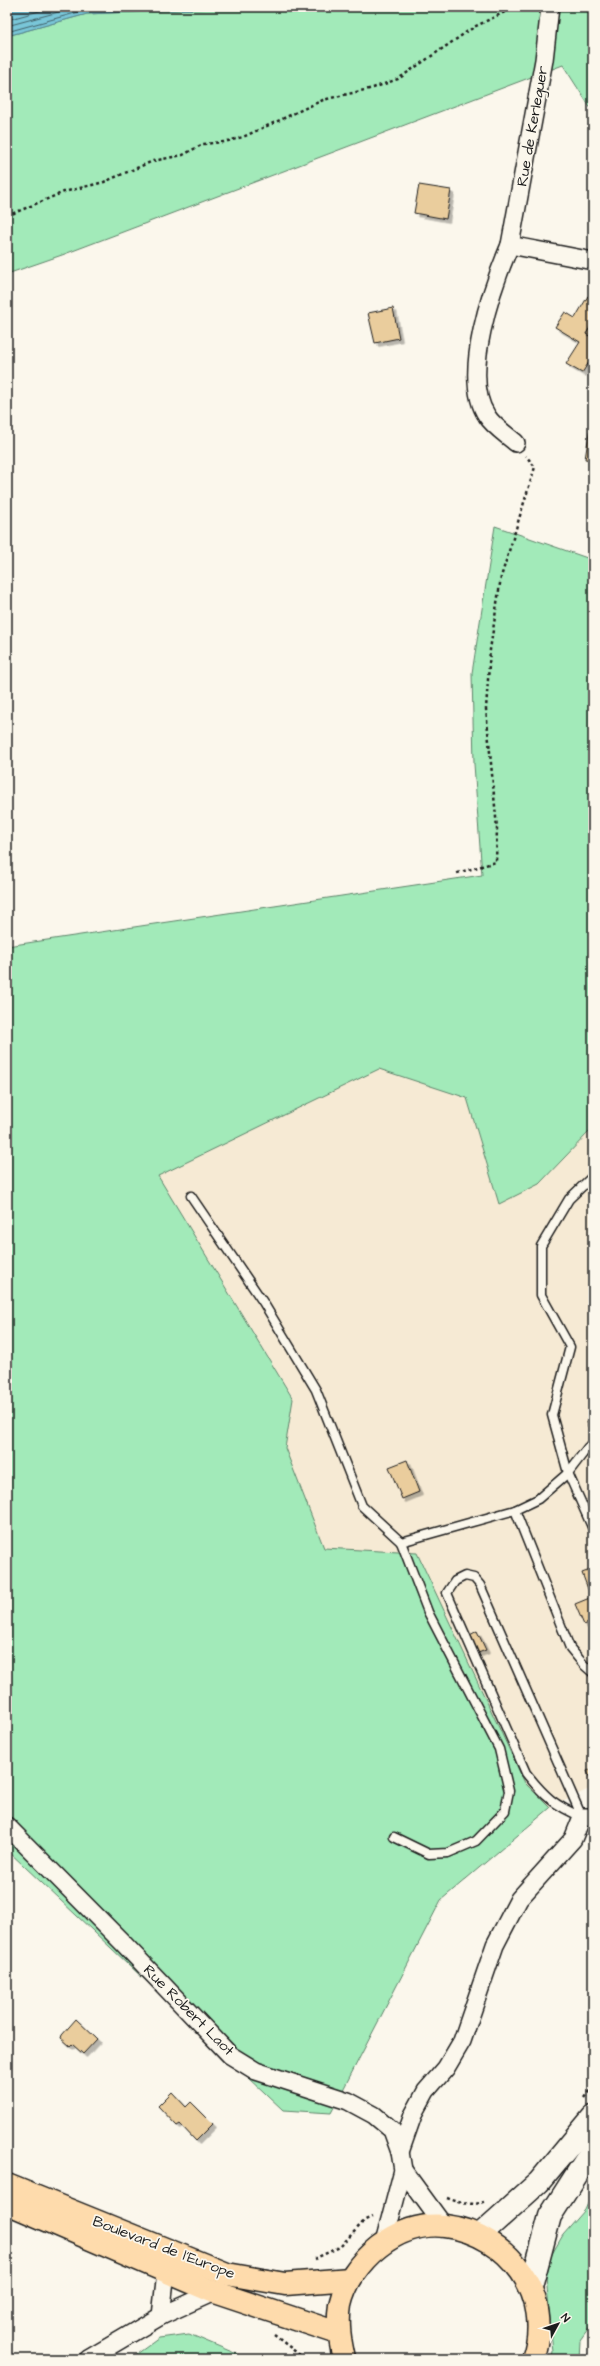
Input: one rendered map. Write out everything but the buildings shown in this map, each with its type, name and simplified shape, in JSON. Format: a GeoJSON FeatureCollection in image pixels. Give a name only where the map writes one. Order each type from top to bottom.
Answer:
{"type":"FeatureCollection","features":[{"type":"Feature","properties":{"kind":"main road"},"geometry":{"type":"LineString","coordinates":[[480,2235],[539,2182],[588,2108]]}},
{"type":"Feature","properties":{"kind":"main road"},"geometry":{"type":"LineString","coordinates":[[531,2287],[550,2216],[593,2149]]}},
{"type":"Feature","properties":{"kind":"main road","name":"Boulevard de l'Europe"},"geometry":{"type":"LineString","coordinates":[[7,2184],[227,2274],[285,2284],[350,2279]]}},
{"type":"Feature","properties":{"kind":"main road","name":"Boulevard de l'Europe"},"geometry":{"type":"LineString","coordinates":[[7,2203],[214,2292],[338,2333]]}},
{"type":"Feature","properties":{"kind":"main road"},"geometry":{"type":"LineString","coordinates":[[344,2359],[338,2333],[340,2305],[350,2279],[365,2258],[384,2242],[406,2231],[444,2226],[480,2235],[501,2248],[519,2266],[531,2287],[539,2316],[538,2345],[533,2359]]}},
{"type":"Feature","properties":{"kind":"street","name":"Rue de Kerleguer"},"geometry":{"type":"LineString","coordinates":[[516,443],[487,416],[476,385],[480,340],[498,273],[510,245],[544,60],[550,7]]}},
{"type":"Feature","properties":{"kind":"street"},"geometry":{"type":"LineString","coordinates":[[510,245],[593,261]]}},
{"type":"Feature","properties":{"kind":"street"},"geometry":{"type":"LineString","coordinates":[[400,2152],[413,2115],[426,2091],[446,2068],[462,2042],[495,1945],[519,1899],[573,1839],[587,1817]]}},
{"type":"Feature","properties":{"kind":"street","name":"Rue Robert Laot"},"geometry":{"type":"LineString","coordinates":[[7,1826],[230,2055],[256,2071],[348,2101],[374,2115],[392,2130],[400,2152],[403,2170]]}},
{"type":"Feature","properties":{"kind":"street"},"geometry":{"type":"LineString","coordinates":[[403,2170],[444,2226]]}},
{"type":"Feature","properties":{"kind":"street"},"geometry":{"type":"LineString","coordinates":[[384,2242],[403,2170]]}},
{"type":"Feature","properties":{"kind":"street"},"geometry":{"type":"LineString","coordinates":[[161,2316],[166,2272]]}},
{"type":"Feature","properties":{"kind":"street"},"geometry":{"type":"LineString","coordinates":[[88,2359],[161,2316],[214,2292]]}},
{"type":"Feature","properties":{"kind":"lane"},"geometry":{"type":"LineString","coordinates":[[593,1176],[569,1198],[541,1246],[541,1295],[570,1347],[552,1414],[568,1473],[593,1529]]}},
{"type":"Feature","properties":{"kind":"lane"},"geometry":{"type":"LineString","coordinates":[[191,1196],[263,1302],[316,1390],[362,1506],[401,1542],[428,1612],[499,1749],[509,1791],[505,1811],[476,1841],[448,1853],[429,1854],[394,1837]]}},
{"type":"Feature","properties":{"kind":"lane"},"geometry":{"type":"LineString","coordinates":[[401,1542],[515,1510],[538,1499],[568,1473],[588,1448],[593,1445]]}},
{"type":"Feature","properties":{"kind":"lane"},"geometry":{"type":"LineString","coordinates":[[515,1510],[570,1648],[584,1665],[593,1673]]}},
{"type":"Feature","properties":{"kind":"lane"},"geometry":{"type":"LineString","coordinates":[[465,1576],[474,1578],[480,1585],[587,1817],[558,1807],[541,1792],[526,1773],[447,1593],[455,1581],[465,1576]]}},
{"type":"Feature","properties":{"kind":"path"},"geometry":{"type":"LineString","coordinates":[[7,216],[64,192],[118,177],[153,161],[183,155],[204,144],[224,142],[243,137],[323,100],[373,88],[398,79],[474,27],[514,7]]}},
{"type":"Feature","properties":{"kind":"path"},"geometry":{"type":"LineString","coordinates":[[457,873],[496,862],[498,828],[486,709],[490,650],[501,577],[535,467],[516,443]]}},
{"type":"Feature","properties":{"kind":"path"},"geometry":{"type":"LineString","coordinates":[[588,2108],[593,2087]]}},
{"type":"Feature","properties":{"kind":"path"},"geometry":{"type":"LineString","coordinates":[[445,2197],[460,2203],[476,2204],[490,2200]]}},
{"type":"Feature","properties":{"kind":"path"},"geometry":{"type":"LineString","coordinates":[[365,2220],[375,2216]]}},
{"type":"Feature","properties":{"kind":"path"},"geometry":{"type":"LineString","coordinates":[[286,2343],[305,2359]]}},
{"type":"Feature","properties":{"kind":"shaded area"},"geometry":{"type":"Polygon","coordinates":[[[379,1069],[467,1098],[499,1204],[593,1130],[593,1787],[550,1808],[525,1783],[417,1554],[324,1549],[285,1448],[293,1398],[158,1176],[379,1069]]]}},
{"type":"Feature","properties":{"kind":"green space"},"geometry":{"type":"Polygon","coordinates":[[[238,7],[593,7],[593,112],[563,65],[62,255],[7,274],[7,36],[87,14],[238,7]]]}},
{"type":"Feature","properties":{"kind":"green space"},"geometry":{"type":"Polygon","coordinates":[[[495,526],[593,560],[593,1130],[588,1133],[539,1184],[499,1204],[467,1098],[379,1069],[158,1176],[293,1399],[285,1448],[324,1548],[417,1553],[525,1783],[550,1808],[441,1900],[331,2113],[283,2110],[7,1850],[7,946],[482,875],[474,764],[472,673],[495,526]]]}},
{"type":"Feature","properties":{"kind":"green space"},"geometry":{"type":"Polygon","coordinates":[[[593,2192],[593,2323],[580,2341],[579,2359],[550,2359],[553,2352],[545,2266],[563,2235],[585,2210],[593,2192]]]}},
{"type":"Feature","properties":{"kind":"green space"},"geometry":{"type":"Polygon","coordinates":[[[189,2334],[249,2359],[130,2359],[159,2338],[189,2334]]]}},
{"type":"Feature","properties":{"kind":"water"},"geometry":{"type":"Polygon","coordinates":[[[7,7],[238,7],[87,14],[7,36],[7,7]]]}}]}
